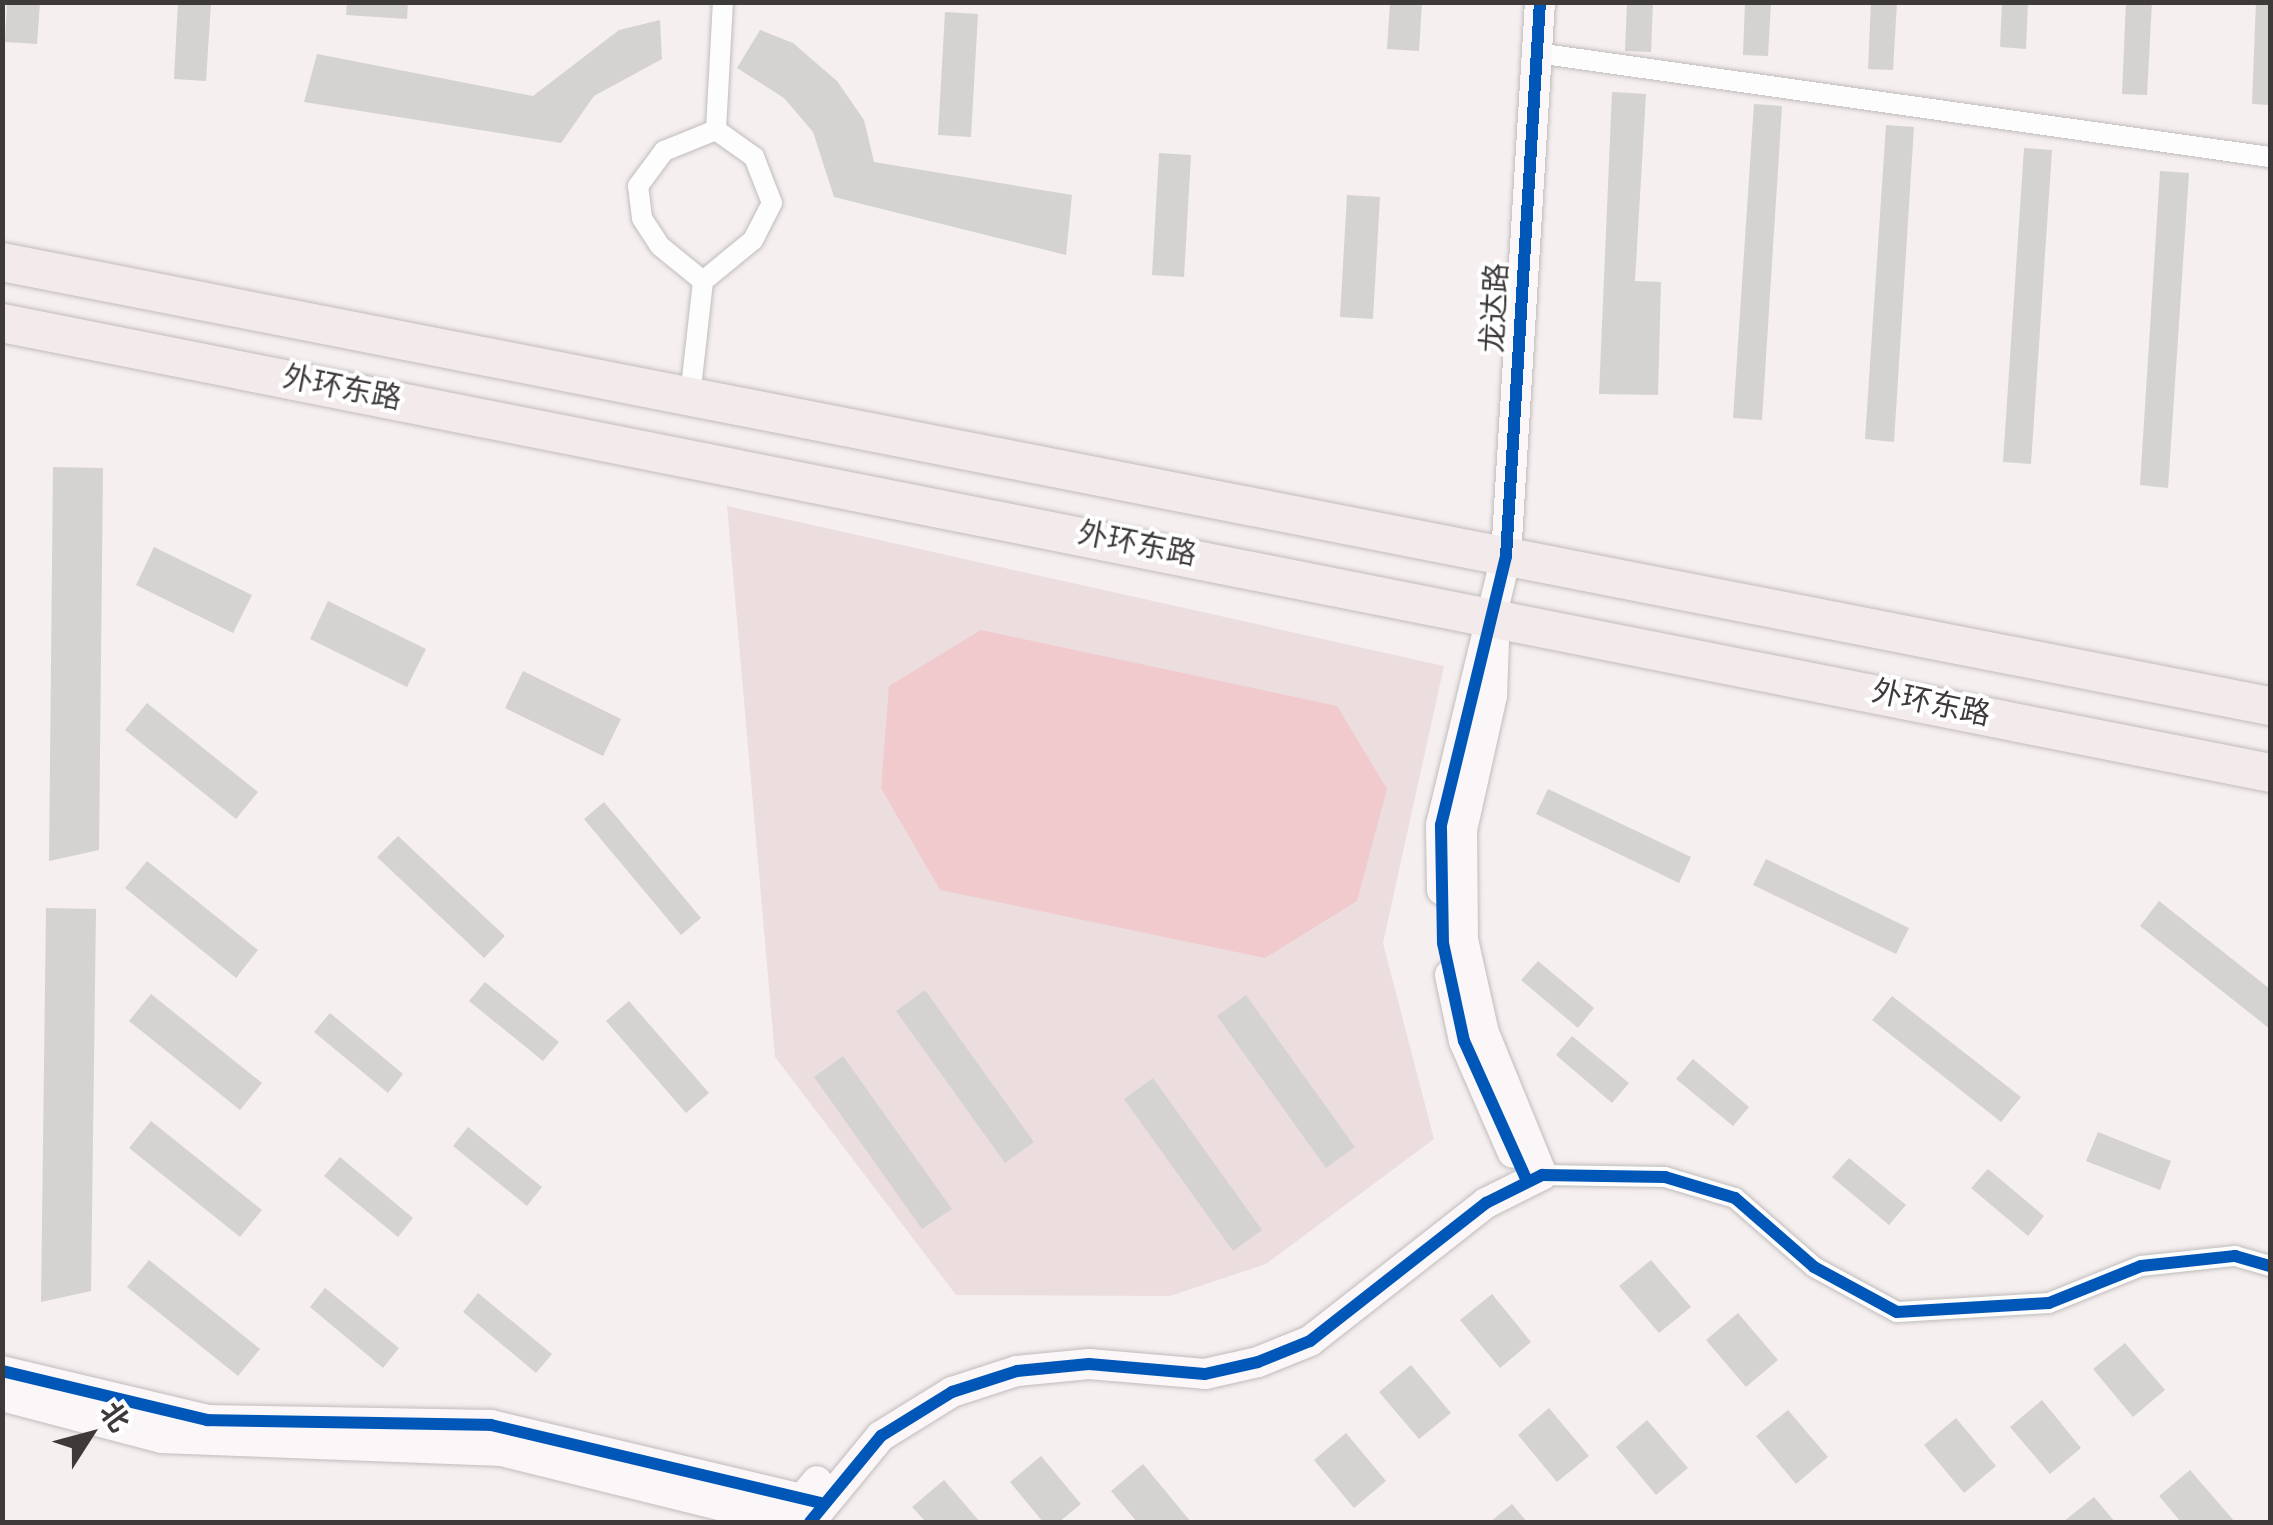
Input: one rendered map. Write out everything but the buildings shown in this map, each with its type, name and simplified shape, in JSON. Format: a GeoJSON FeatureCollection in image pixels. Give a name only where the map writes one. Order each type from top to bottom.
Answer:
{"type":"FeatureCollection","features":[{"type":"Feature","properties":{"kind":"highway","name":"外环东路"},"geometry":{"type":"LineString","coordinates":[[2,262],[2270,706]]}},
{"type":"Feature","properties":{"kind":"highway","name":"外环东路"},"geometry":{"type":"LineString","coordinates":[[2,323],[1495,615],[2270,773]]}},
{"type":"Feature","properties":{"kind":"street"},"geometry":{"type":"LineString","coordinates":[[716,130],[723,2]]}},
{"type":"Feature","properties":{"kind":"street","name":"龙达路"},"geometry":{"type":"LineString","coordinates":[[1531,1170],[1464,1041],[1443,943],[1441,825],[1495,615],[1506,556],[1540,2]]}},
{"type":"Feature","properties":{"kind":"street"},"geometry":{"type":"LineString","coordinates":[[1537,52],[2270,157]]}},
{"type":"Feature","properties":{"kind":"street"},"geometry":{"type":"LineString","coordinates":[[690,396],[703,281],[753,240],[772,203],[754,157],[716,130]]}},
{"type":"Feature","properties":{"kind":"street"},"geometry":{"type":"LineString","coordinates":[[703,281],[660,246],[642,218],[638,186],[664,152],[716,130]]}},
{"type":"Feature","properties":{"kind":"street"},"geometry":{"type":"LineString","coordinates":[[798,1515],[902,1418],[1001,1376],[1089,1364],[1205,1374],[1310,1341],[1531,1170],[1666,1177],[1735,1198],[1814,1267],[1896,1312],[2049,1302],[2141,1266],[2235,1256],[2270,1266]]}},
{"type":"Feature","properties":{"kind":"street"},"geometry":{"type":"LineString","coordinates":[[2,1371],[207,1420],[491,1425],[798,1515]]}},
{"type":"Feature","properties":{"kind":"street"},"geometry":{"type":"LineString","coordinates":[[2,1396],[162,1438],[501,1451],[798,1515]]}},
{"type":"Feature","properties":{"kind":"shaded area"},"geometry":{"type":"Polygon","coordinates":[[[727,506],[1444,666],[1383,943],[1434,1139],[1266,1264],[1170,1296],[956,1295],[775,1057],[727,506]]]}},
{"type":"Feature","properties":{"kind":"shaded area"},"geometry":{"type":"Polygon","coordinates":[[[981,630],[1337,706],[1387,789],[1357,901],[1265,958],[940,890],[881,788],[889,686],[981,630]]]}},
{"type":"Feature","properties":{"kind":"cycle path"},"geometry":{"type":"LineString","coordinates":[[1527,1181],[1464,1041],[1443,943],[1441,825],[1506,556],[1540,2]]}},
{"type":"Feature","properties":{"kind":"cycle path"},"geometry":{"type":"LineString","coordinates":[[810,1522],[881,1436],[952,1392],[1017,1371],[1089,1364],[1205,1374],[1258,1362],[1310,1341],[1486,1203],[1542,1175],[1665,1177],[1735,1198],[1814,1267],[1897,1312],[2049,1303],[2141,1266],[2235,1256],[2270,1266]]}},
{"type":"Feature","properties":{"kind":"cycle path"},"geometry":{"type":"LineString","coordinates":[[2,1371],[207,1420],[491,1425],[821,1503]]}}]}
